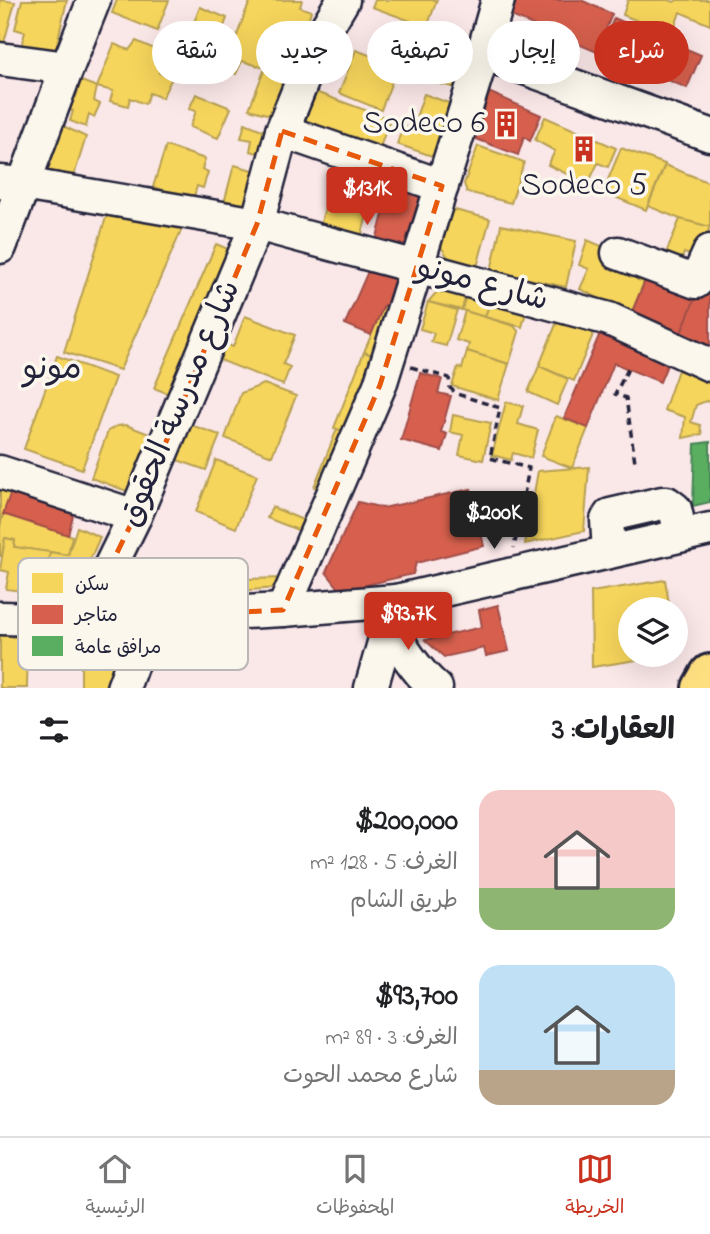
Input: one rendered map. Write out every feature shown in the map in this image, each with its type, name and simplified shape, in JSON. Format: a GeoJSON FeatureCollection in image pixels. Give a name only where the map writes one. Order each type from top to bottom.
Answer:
{"type":"FeatureCollection","features":[{"type":"Feature","properties":{"kind":"main road"},"geometry":{"type":"LineString","coordinates":[[702,688],[710,674]]}},
{"type":"Feature","properties":{"kind":"street"},"geometry":{"type":"LineString","coordinates":[[0,247],[12,183],[67,68],[94,0]]}},
{"type":"Feature","properties":{"kind":"street"},"geometry":{"type":"LineString","coordinates":[[283,610],[380,385],[498,0]]}},
{"type":"Feature","properties":{"kind":"street","name":"شارع مدرسة الحقوق"},"geometry":{"type":"LineString","coordinates":[[114,558],[135,516],[257,224],[282,131],[318,42],[341,1]]}},
{"type":"Feature","properties":{"kind":"street"},"geometry":{"type":"LineString","coordinates":[[483,53],[710,135]]}},
{"type":"Feature","properties":{"kind":"street"},"geometry":{"type":"LineString","coordinates":[[0,59],[67,68]]}},
{"type":"Feature","properties":{"kind":"street"},"geometry":{"type":"LineString","coordinates":[[282,131],[442,186]]}},
{"type":"Feature","properties":{"kind":"street","name":"شارع مونو"},"geometry":{"type":"LineString","coordinates":[[12,183],[257,224],[609,319],[710,365]]}},
{"type":"Feature","properties":{"kind":"street"},"geometry":{"type":"LineString","coordinates":[[618,253],[696,282],[710,251]]}},
{"type":"Feature","properties":{"kind":"street"},"geometry":{"type":"LineString","coordinates":[[0,472],[135,516]]}},
{"type":"Feature","properties":{"kind":"street"},"geometry":{"type":"LineString","coordinates":[[248,612],[392,612],[509,574],[695,532]]}},
{"type":"Feature","properties":{"kind":"street"},"geometry":{"type":"LineString","coordinates":[[371,688],[392,612]]}},
{"type":"Feature","properties":{"kind":"street"},"geometry":{"type":"LineString","coordinates":[[392,612],[408,659],[436,688]]}},
{"type":"Feature","properties":{"kind":"street"},"geometry":{"type":"LineString","coordinates":[[0,618],[18,618]]}},
{"type":"Feature","properties":{"kind":"street"},"geometry":{"type":"LineString","coordinates":[[123,688],[130,670]]}},
{"type":"Feature","properties":{"kind":"path"},"geometry":{"type":"LineString","coordinates":[[387,360],[449,378],[450,388],[457,394],[499,408],[490,458],[528,468],[509,574]]}},
{"type":"Feature","properties":{"kind":"path"},"geometry":{"type":"LineString","coordinates":[[628,369],[615,394],[626,398],[635,462]]}},
{"type":"Feature","properties":{"kind":"highlighted area"},"geometry":{"type":"Polygon","coordinates":[[[282,131],[442,186],[380,385],[283,610],[84,620],[135,516],[257,224],[282,131]]]}},
{"type":"Feature","properties":{"kind":"building: سكن"},"geometry":{"type":"Polygon","coordinates":[[[0,0],[15,2],[2,50],[0,50],[0,0]]]}},
{"type":"Feature","properties":{"kind":"building: سكن"},"geometry":{"type":"Polygon","coordinates":[[[22,0],[67,0],[56,48],[47,54],[21,48],[25,32],[15,29],[22,0]]]}},
{"type":"Feature","properties":{"kind":"building: سكن"},"geometry":{"type":"Polygon","coordinates":[[[117,0],[169,0],[161,21],[152,21],[152,29],[112,13],[117,0]]]}},
{"type":"Feature","properties":{"kind":"building: سكن"},"geometry":{"type":"Polygon","coordinates":[[[251,0],[302,0],[300,7],[311,11],[308,21],[256,21],[256,65],[242,61],[242,22],[251,0]]]}},
{"type":"Feature","properties":{"kind":"building: سكن"},"geometry":{"type":"Polygon","coordinates":[[[375,0],[437,0],[429,21],[410,21],[372,7],[375,0]]]}},
{"type":"Feature","properties":{"kind":"building: سكن"},"geometry":{"type":"Polygon","coordinates":[[[628,0],[710,0],[710,25],[680,12],[677,21],[638,21],[623,15],[628,0]]]}},
{"type":"Feature","properties":{"kind":"building: سكن"},"geometry":{"type":"Polygon","coordinates":[[[200,7],[227,18],[226,21],[194,21],[200,7]]]}},
{"type":"Feature","properties":{"kind":"building: سكن"},"geometry":{"type":"Polygon","coordinates":[[[136,41],[152,48],[152,84],[169,84],[162,98],[150,93],[145,104],[130,98],[128,106],[110,101],[113,91],[97,87],[114,44],[129,50],[136,41]]]}},
{"type":"Feature","properties":{"kind":"building: سكن"},"geometry":{"type":"Polygon","coordinates":[[[356,50],[367,54],[367,84],[391,84],[381,110],[339,93],[343,84],[353,84],[353,58],[356,50]]]}},
{"type":"Feature","properties":{"kind":"building: سكن"},"geometry":{"type":"Polygon","coordinates":[[[81,81],[97,87],[94,101],[100,104],[94,117],[89,114],[86,127],[70,121],[73,111],[64,108],[69,94],[76,97],[81,81]]]}},
{"type":"Feature","properties":{"kind":"building: سكن"},"geometry":{"type":"Polygon","coordinates":[[[259,84],[288,84],[277,117],[249,109],[259,84]]]}},
{"type":"Feature","properties":{"kind":"building: سكن"},"geometry":{"type":"Polygon","coordinates":[[[441,84],[461,84],[460,89],[441,84]]]}},
{"type":"Feature","properties":{"kind":"building: سكن"},"geometry":{"type":"Polygon","coordinates":[[[307,89],[390,119],[377,156],[293,125],[307,89]]]}},
{"type":"Feature","properties":{"kind":"building: سكن"},"geometry":{"type":"Polygon","coordinates":[[[196,94],[231,108],[218,138],[190,127],[196,111],[189,109],[196,94]]]}},
{"type":"Feature","properties":{"kind":"building: سكن"},"geometry":{"type":"Polygon","coordinates":[[[424,94],[452,104],[435,157],[397,144],[403,126],[412,129],[424,94]]]}},
{"type":"Feature","properties":{"kind":"building: سكن","name":"Sodeco 5"},"geometry":{"type":"Polygon","coordinates":[[[545,117],[616,148],[608,167],[598,163],[588,184],[548,165],[555,151],[535,140],[545,117]]]}},
{"type":"Feature","properties":{"kind":"building: سكن"},"geometry":{"type":"Polygon","coordinates":[[[57,123],[86,137],[73,179],[42,170],[57,123]]]}},
{"type":"Feature","properties":{"kind":"building: سكن"},"geometry":{"type":"Polygon","coordinates":[[[245,123],[272,134],[266,155],[250,151],[252,140],[241,138],[245,123]]]}},
{"type":"Feature","properties":{"kind":"building: سكن"},"geometry":{"type":"Polygon","coordinates":[[[166,146],[205,159],[202,169],[208,172],[203,188],[197,186],[193,200],[153,187],[166,146]]]}},
{"type":"Feature","properties":{"kind":"building: سكن"},"geometry":{"type":"Polygon","coordinates":[[[478,146],[524,162],[511,203],[467,192],[464,184],[478,146]]]}},
{"type":"Feature","properties":{"kind":"building: سكن"},"geometry":{"type":"Polygon","coordinates":[[[621,148],[665,164],[646,210],[603,192],[621,148]]]}},
{"type":"Feature","properties":{"kind":"building: سكن"},"geometry":{"type":"Polygon","coordinates":[[[336,164],[378,175],[360,241],[319,230],[336,164]]]}},
{"type":"Feature","properties":{"kind":"building: سكن"},"geometry":{"type":"Polygon","coordinates":[[[234,165],[264,173],[253,214],[223,207],[234,165]]]}},
{"type":"Feature","properties":{"kind":"building: سكن"},"geometry":{"type":"Polygon","coordinates":[[[665,165],[710,183],[710,227],[648,206],[665,165]]]}},
{"type":"Feature","properties":{"kind":"building: سكن"},"geometry":{"type":"Polygon","coordinates":[[[451,209],[490,219],[477,267],[450,260],[441,247],[451,209]]]}},
{"type":"Feature","properties":{"kind":"building: سكن"},"geometry":{"type":"Polygon","coordinates":[[[108,211],[185,222],[120,370],[64,352],[108,211]]]}},
{"type":"Feature","properties":{"kind":"building: سكن"},"geometry":{"type":"Polygon","coordinates":[[[680,219],[710,227],[697,257],[684,253],[678,269],[662,263],[680,219]]]}},
{"type":"Feature","properties":{"kind":"building: سكن"},"geometry":{"type":"Polygon","coordinates":[[[501,225],[576,241],[566,287],[491,271],[501,225]]]}},
{"type":"Feature","properties":{"kind":"building: سكن"},"geometry":{"type":"Polygon","coordinates":[[[587,240],[604,247],[602,253],[642,269],[638,280],[644,282],[631,314],[580,289],[589,269],[579,265],[587,240]]]}},
{"type":"Feature","properties":{"kind":"building: سكن"},"geometry":{"type":"Polygon","coordinates":[[[216,244],[235,252],[174,396],[154,388],[216,244]]]}},
{"type":"Feature","properties":{"kind":"building: سكن"},"geometry":{"type":"Polygon","coordinates":[[[442,286],[467,291],[462,310],[428,302],[442,286]]]}},
{"type":"Feature","properties":{"kind":"building: سكن"},"geometry":{"type":"Polygon","coordinates":[[[467,291],[492,296],[485,317],[462,310],[467,291]]]}},
{"type":"Feature","properties":{"kind":"building: سكن"},"geometry":{"type":"Polygon","coordinates":[[[492,296],[528,305],[522,327],[485,317],[492,296]]]}},
{"type":"Feature","properties":{"kind":"building: سكن"},"geometry":{"type":"Polygon","coordinates":[[[428,302],[457,310],[446,346],[431,342],[434,333],[420,329],[428,302]]]}},
{"type":"Feature","properties":{"kind":"building: سكن"},"geometry":{"type":"Polygon","coordinates":[[[384,305],[398,311],[385,360],[364,352],[384,305]]]}},
{"type":"Feature","properties":{"kind":"building: سكن"},"geometry":{"type":"Polygon","coordinates":[[[465,311],[514,326],[519,332],[509,364],[467,351],[469,344],[456,340],[465,311]]]}},
{"type":"Feature","properties":{"kind":"building: سكن"},"geometry":{"type":"Polygon","coordinates":[[[561,312],[596,327],[574,381],[539,366],[561,312]]]}},
{"type":"Feature","properties":{"kind":"building: سكن"},"geometry":{"type":"Polygon","coordinates":[[[245,316],[295,335],[283,364],[290,367],[283,385],[220,360],[226,344],[233,347],[245,316]]]}},
{"type":"Feature","properties":{"kind":"building: سكن"},"geometry":{"type":"Polygon","coordinates":[[[467,351],[509,364],[498,400],[452,386],[458,367],[462,369],[467,351]]]}},
{"type":"Feature","properties":{"kind":"building: سكن"},"geometry":{"type":"Polygon","coordinates":[[[364,352],[385,360],[355,436],[334,428],[364,352]]]}},
{"type":"Feature","properties":{"kind":"building: سكن"},"geometry":{"type":"Polygon","coordinates":[[[57,356],[115,377],[82,469],[24,449],[57,356]]]}},
{"type":"Feature","properties":{"kind":"building: سكن"},"geometry":{"type":"Polygon","coordinates":[[[539,366],[568,379],[557,405],[528,392],[539,366]]]}},
{"type":"Feature","properties":{"kind":"building: سكن"},"geometry":{"type":"Polygon","coordinates":[[[678,370],[710,381],[710,402],[696,405],[691,422],[700,425],[702,434],[683,438],[685,417],[664,410],[678,370]]]}},
{"type":"Feature","properties":{"kind":"building: سكن"},"geometry":{"type":"Polygon","coordinates":[[[264,384],[296,396],[272,456],[225,438],[241,393],[264,384]]]}},
{"type":"Feature","properties":{"kind":"building: سكن"},"geometry":{"type":"Polygon","coordinates":[[[506,402],[523,406],[518,424],[538,430],[531,458],[513,453],[511,460],[492,455],[506,402]]]}},
{"type":"Feature","properties":{"kind":"building: سكن"},"geometry":{"type":"Polygon","coordinates":[[[453,415],[491,423],[483,460],[459,455],[463,435],[450,432],[453,415]]]}},
{"type":"Feature","properties":{"kind":"building: سكن"},"geometry":{"type":"Polygon","coordinates":[[[556,416],[588,428],[572,468],[541,456],[556,416]]]}},
{"type":"Feature","properties":{"kind":"building: سكن"},"geometry":{"type":"Polygon","coordinates":[[[188,424],[220,435],[206,470],[174,459],[188,424]]]}},
{"type":"Feature","properties":{"kind":"building: سكن"},"geometry":{"type":"Polygon","coordinates":[[[126,425],[157,437],[135,494],[91,478],[108,431],[126,425]]]}},
{"type":"Feature","properties":{"kind":"building: سكن"},"geometry":{"type":"Polygon","coordinates":[[[337,429],[353,435],[330,493],[314,487],[337,429]]]}},
{"type":"Feature","properties":{"kind":"building: سكن"},"geometry":{"type":"Polygon","coordinates":[[[216,460],[257,475],[236,528],[196,512],[216,460]]]}},
{"type":"Feature","properties":{"kind":"building: سكن"},"geometry":{"type":"Polygon","coordinates":[[[589,467],[584,531],[525,544],[538,471],[589,467]]]}},
{"type":"Feature","properties":{"kind":"building: سكن"},"geometry":{"type":"Polygon","coordinates":[[[0,482],[13,486],[0,524],[0,482]]]}},
{"type":"Feature","properties":{"kind":"building: سكن"},"geometry":{"type":"Polygon","coordinates":[[[272,507],[317,526],[292,587],[248,590],[248,579],[284,578],[303,532],[267,518],[272,507]]]}},
{"type":"Feature","properties":{"kind":"building: سكن"},"geometry":{"type":"Polygon","coordinates":[[[3,514],[72,536],[68,555],[14,547],[15,540],[5,538],[0,556],[3,514]]]}},
{"type":"Feature","properties":{"kind":"building: سكن"},"geometry":{"type":"Polygon","coordinates":[[[77,527],[100,537],[91,558],[49,558],[50,552],[68,555],[77,527]]]}},
{"type":"Feature","properties":{"kind":"building: سكن"},"geometry":{"type":"Polygon","coordinates":[[[5,538],[15,540],[14,547],[50,552],[49,558],[18,558],[18,591],[6,589],[9,572],[0,570],[5,538]]]}},
{"type":"Feature","properties":{"kind":"building: سكن"},"geometry":{"type":"Polygon","coordinates":[[[665,580],[668,597],[618,597],[618,663],[592,667],[591,592],[665,580]]]}},
{"type":"Feature","properties":{"kind":"building: سكن"},"geometry":{"type":"Polygon","coordinates":[[[0,635],[18,638],[18,670],[27,670],[27,688],[0,688],[0,635]]]}},
{"type":"Feature","properties":{"kind":"building: سكن"},"geometry":{"type":"Polygon","coordinates":[[[81,670],[116,670],[116,688],[81,688],[81,670]]]}},
{"type":"Feature","properties":{"kind":"building: متاجر"},"geometry":{"type":"Polygon","coordinates":[[[508,0],[581,0],[612,14],[609,21],[594,21],[594,51],[580,45],[580,21],[523,21],[504,13],[508,0]]]}},
{"type":"Feature","properties":{"kind":"building: متاجر"},"geometry":{"type":"Polygon","coordinates":[[[689,50],[701,55],[689,83],[689,50]]]}},
{"type":"Feature","properties":{"kind":"building: متاجر","name":"Sodeco 6"},"geometry":{"type":"Polygon","coordinates":[[[486,91],[541,115],[530,141],[524,137],[518,155],[476,139],[471,133],[486,91]]]}},
{"type":"Feature","properties":{"kind":"building: متاجر"},"geometry":{"type":"Polygon","coordinates":[[[392,181],[420,189],[430,208],[403,255],[374,248],[392,181]]]}},
{"type":"Feature","properties":{"kind":"building: متاجر"},"geometry":{"type":"Polygon","coordinates":[[[710,260],[710,348],[680,335],[710,260]]]}},
{"type":"Feature","properties":{"kind":"building: متاجر"},"geometry":{"type":"Polygon","coordinates":[[[372,262],[399,274],[398,311],[384,305],[371,335],[345,324],[372,262]]]}},
{"type":"Feature","properties":{"kind":"building: متاجر"},"geometry":{"type":"Polygon","coordinates":[[[650,269],[699,288],[680,335],[631,314],[650,269]]]}},
{"type":"Feature","properties":{"kind":"building: متاجر"},"geometry":{"type":"Polygon","coordinates":[[[601,331],[669,360],[660,382],[614,363],[588,428],[564,418],[601,331]]]}},
{"type":"Feature","properties":{"kind":"building: متاجر"},"geometry":{"type":"Polygon","coordinates":[[[420,373],[442,379],[438,393],[451,396],[441,432],[447,434],[442,451],[401,440],[420,373]]]}},
{"type":"Feature","properties":{"kind":"building: متاجر"},"geometry":{"type":"Polygon","coordinates":[[[13,486],[75,508],[68,535],[3,514],[13,486]]]}},
{"type":"Feature","properties":{"kind":"building: متاجر"},"geometry":{"type":"Polygon","coordinates":[[[471,489],[484,546],[416,563],[413,574],[341,591],[326,572],[358,502],[383,508],[471,489]]]}},
{"type":"Feature","properties":{"kind":"building: متاجر"},"geometry":{"type":"Polygon","coordinates":[[[498,605],[509,651],[486,656],[484,648],[444,657],[425,640],[482,627],[479,610],[498,605]]]}},
{"type":"Feature","properties":{"kind":"building: مرافق عامة"},"geometry":{"type":"Polygon","coordinates":[[[710,442],[710,502],[693,506],[695,444],[710,442]]]}},
{"type":"Feature","properties":{"kind":"place","name":"Sodeco 6"},"geometry":{"type":"Point","coordinates":[506,124]}},
{"type":"Feature","properties":{"kind":"place","name":"Sodeco 5"},"geometry":{"type":"Point","coordinates":[584,149]}},
{"type":"Feature","properties":{"kind":"district","name":"مونو"},"geometry":{"type":"Point","coordinates":[52,370]}}]}
